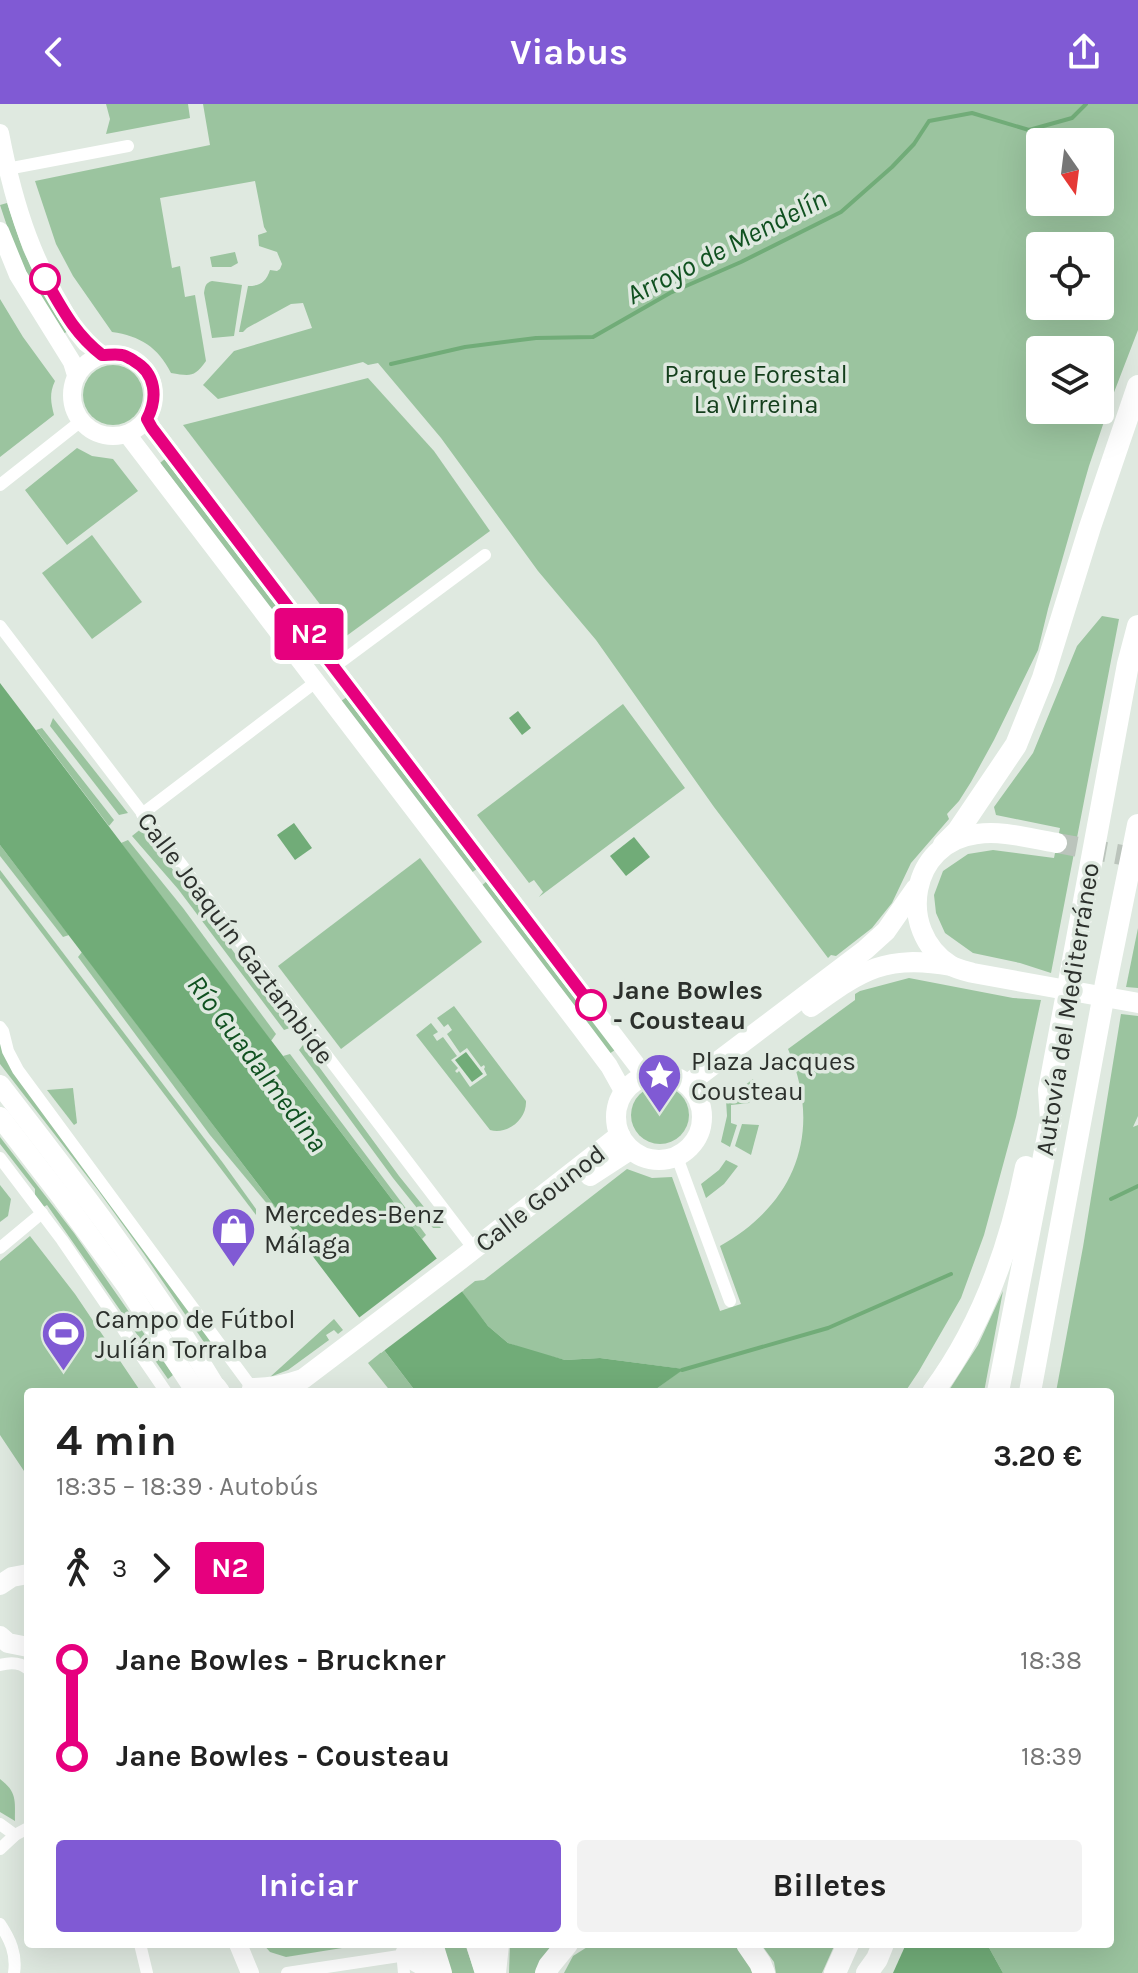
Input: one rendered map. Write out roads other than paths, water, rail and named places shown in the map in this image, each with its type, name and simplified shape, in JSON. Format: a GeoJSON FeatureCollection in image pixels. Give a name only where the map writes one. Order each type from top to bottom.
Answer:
{"type":"FeatureCollection","features":[{"type":"Feature","properties":{"kind":"highway"},"geometry":{"type":"LineString","coordinates":[[944,845],[958,831],[1016,745],[1043,678],[1138,386]]}},
{"type":"Feature","properties":{"kind":"highway","name":"Autovía del Mediterráneo"},"geometry":{"type":"LineString","coordinates":[[999,1388],[1051,1120],[1049,1090],[1069,976],[1128,664],[1138,626]]}},
{"type":"Feature","properties":{"kind":"highway","name":"Autovía del Mediterráneo"},"geometry":{"type":"LineString","coordinates":[[1031,1388],[1138,825]]}},
{"type":"Feature","properties":{"kind":"highway"},"geometry":{"type":"LineString","coordinates":[[936,1388],[967,1339],[986,1301],[1008,1243],[1037,1116],[1049,1090]]}},
{"type":"Feature","properties":{"kind":"highway"},"geometry":{"type":"LineString","coordinates":[[433,1948],[441,1973]]}},
{"type":"Feature","properties":{"kind":"highway"},"geometry":{"type":"LineString","coordinates":[[485,1948],[486,1973]]}},
{"type":"Feature","properties":{"kind":"highway"},"geometry":{"type":"LineString","coordinates":[[486,1948],[495,1973]]}},
{"type":"Feature","properties":{"kind":"highway"},"geometry":{"type":"LineString","coordinates":[[546,1973],[564,1948]]}},
{"type":"Feature","properties":{"kind":"highway"},"geometry":{"type":"LineString","coordinates":[[750,1948],[764,1973]]}},
{"type":"Feature","properties":{"kind":"highway"},"geometry":{"type":"LineString","coordinates":[[835,1973],[846,1948]]}},
{"type":"Feature","properties":{"kind":"highway"},"geometry":{"type":"LineString","coordinates":[[406,1954],[432,1973]]}},
{"type":"Feature","properties":{"kind":"main road"},"geometry":{"type":"LineString","coordinates":[[0,133],[19,217],[38,266],[77,332],[102,355]]}},
{"type":"Feature","properties":{"kind":"main road"},"geometry":{"type":"LineString","coordinates":[[0,231],[18,275],[72,362],[76,375],[72,398],[81,421],[100,433],[114,435],[127,434],[147,419],[155,394],[149,375],[141,364],[123,355],[102,355],[85,365],[76,375]]}},
{"type":"Feature","properties":{"kind":"main road"},"geometry":{"type":"LineString","coordinates":[[147,419],[645,1076]]}},
{"type":"Feature","properties":{"kind":"main road"},"geometry":{"type":"LineString","coordinates":[[127,434],[609,1066],[624,1093]]}},
{"type":"Feature","properties":{"kind":"main road"},"geometry":{"type":"LineString","coordinates":[[692,1089],[886,931],[918,885],[927,864],[944,845],[977,834],[1005,834],[1057,843]]}},
{"type":"Feature","properties":{"kind":"main road"},"geometry":{"type":"LineString","coordinates":[[918,885],[917,908],[921,929],[930,947],[951,966]]}},
{"type":"Feature","properties":{"kind":"main road"},"geometry":{"type":"LineString","coordinates":[[692,1089],[860,974],[886,964],[913,961],[951,966],[973,973],[1138,1003]]}},
{"type":"Feature","properties":{"kind":"main road"},"geometry":{"type":"LineString","coordinates":[[662,1074],[675,1077],[692,1089],[703,1116],[695,1141],[677,1157],[658,1161],[644,1158],[625,1142],[616,1117],[618,1103],[634,1083],[645,1076],[662,1074]]}},
{"type":"Feature","properties":{"kind":"main road"},"geometry":{"type":"LineString","coordinates":[[0,1085],[143,1275],[208,1388]]}},
{"type":"Feature","properties":{"kind":"main road"},"geometry":{"type":"LineString","coordinates":[[0,1117],[208,1388]]}},
{"type":"Feature","properties":{"kind":"main road","name":"Calle Gounod"},"geometry":{"type":"LineString","coordinates":[[357,1348],[467,1260],[605,1165],[625,1142]]}},
{"type":"Feature","properties":{"kind":"main road"},"geometry":{"type":"LineString","coordinates":[[268,1388],[303,1379],[357,1348]]}},
{"type":"Feature","properties":{"kind":"main road"},"geometry":{"type":"LineString","coordinates":[[312,1388],[357,1348]]}},
{"type":"Feature","properties":{"kind":"main road"},"geometry":{"type":"LineString","coordinates":[[218,1388],[234,1382],[250,1388]]}},
{"type":"Feature","properties":{"kind":"main road"},"geometry":{"type":"LineString","coordinates":[[0,1585],[12,1577],[24,1575]]}},
{"type":"Feature","properties":{"kind":"main road"},"geometry":{"type":"LineString","coordinates":[[240,1948],[250,1973]]}},
{"type":"Feature","properties":{"kind":"street"},"geometry":{"type":"LineString","coordinates":[[7,169],[128,146]]}},
{"type":"Feature","properties":{"kind":"street"},"geometry":{"type":"LineString","coordinates":[[0,485],[81,421]]}},
{"type":"Feature","properties":{"kind":"street"},"geometry":{"type":"LineString","coordinates":[[334,667],[485,555]]}},
{"type":"Feature","properties":{"kind":"street","name":"Calle Joaquín Gaztambide"},"geometry":{"type":"LineString","coordinates":[[0,626],[142,814],[467,1260]]}},
{"type":"Feature","properties":{"kind":"street"},"geometry":{"type":"LineString","coordinates":[[142,814],[317,681]]}},
{"type":"Feature","properties":{"kind":"street"},"geometry":{"type":"LineString","coordinates":[[0,1027],[18,1070],[255,1388]]}},
{"type":"Feature","properties":{"kind":"street"},"geometry":{"type":"LineString","coordinates":[[677,1157],[730,1301]]}},
{"type":"Feature","properties":{"kind":"street"},"geometry":{"type":"LineString","coordinates":[[0,1158],[42,1213],[163,1388]]}},
{"type":"Feature","properties":{"kind":"street"},"geometry":{"type":"LineString","coordinates":[[0,1248],[42,1213]]}},
{"type":"Feature","properties":{"kind":"street"},"geometry":{"type":"LineString","coordinates":[[0,1665],[8,1663],[14,1650]]}},
{"type":"Feature","properties":{"kind":"street"},"geometry":{"type":"LineString","coordinates":[[0,1824],[15,1835]]}},
{"type":"Feature","properties":{"kind":"street"},"geometry":{"type":"LineString","coordinates":[[0,1849],[24,1830]]}},
{"type":"Feature","properties":{"kind":"street"},"geometry":{"type":"LineString","coordinates":[[0,1924],[11,1941],[16,1962],[14,1973]]}},
{"type":"Feature","properties":{"kind":"street"},"geometry":{"type":"LineString","coordinates":[[141,1948],[147,1973]]}},
{"type":"Feature","properties":{"kind":"street"},"geometry":{"type":"LineString","coordinates":[[287,1973],[406,1954]]}},
{"type":"Feature","properties":{"kind":"water","name":"Río Guadalmedina"},"geometry":{"type":"Polygon","coordinates":[[[0,683],[488,1326],[508,1343],[565,1360],[600,1358],[684,1369],[658,1388],[413,1388],[0,845],[0,683]]]}},
{"type":"Feature","properties":{"kind":"water"},"geometry":{"type":"Polygon","coordinates":[[[518,711],[531,728],[522,735],[509,718],[518,711]]]}},
{"type":"Feature","properties":{"kind":"water"},"geometry":{"type":"Polygon","coordinates":[[[294,823],[312,848],[295,860],[277,835],[294,823]]]}},
{"type":"Feature","properties":{"kind":"water"},"geometry":{"type":"Polygon","coordinates":[[[634,837],[650,857],[626,876],[610,856],[634,837]]]}},
{"type":"Feature","properties":{"kind":"water"},"geometry":{"type":"Polygon","coordinates":[[[466,1052],[483,1074],[472,1082],[455,1060],[466,1052]]]}},
{"type":"Feature","properties":{"kind":"water"},"geometry":{"type":"Polygon","coordinates":[[[838,1948],[989,1948],[1003,1973],[847,1973],[838,1948]]]}},
{"type":"Feature","properties":{"kind":"waterway","name":"Arroyo de Mendelín"},"geometry":{"type":"LineString","coordinates":[[391,364],[465,347],[536,338],[593,337],[670,293],[841,212],[892,167],[914,144],[929,121],[972,113],[1029,130],[1072,118],[1086,104]]}},
{"type":"Feature","properties":{"kind":"waterway"},"geometry":{"type":"LineString","coordinates":[[1111,1199],[1138,1186]]}},
{"type":"Feature","properties":{"kind":"waterway"},"geometry":{"type":"LineString","coordinates":[[682,1370],[828,1328],[951,1274]]}},
{"type":"Feature","properties":{"kind":"tunnel"},"geometry":{"type":"LineString","coordinates":[[1057,843],[1138,858]]}},
{"type":"Feature","properties":{"kind":"place","name":"Jane Bowles - Cousteau"},"geometry":{"type":"Point","coordinates":[591,1005]}},
{"type":"Feature","properties":{"kind":"place","name":"Plaza Jacques Cousteau"},"geometry":{"type":"Point","coordinates":[660,1115]}},
{"type":"Feature","properties":{"kind":"place","name":"Mercedes-Benz Málaga"},"geometry":{"type":"Point","coordinates":[233,1268]}},
{"type":"Feature","properties":{"kind":"place","name":"Campo de Fútbol Julíán Torralba"},"geometry":{"type":"Point","coordinates":[64,1373]}},
{"type":"Feature","properties":{"kind":"park label","name":"Parque Forestal La Virreina"},"geometry":{"type":"Point","coordinates":[756,389]}}]}
